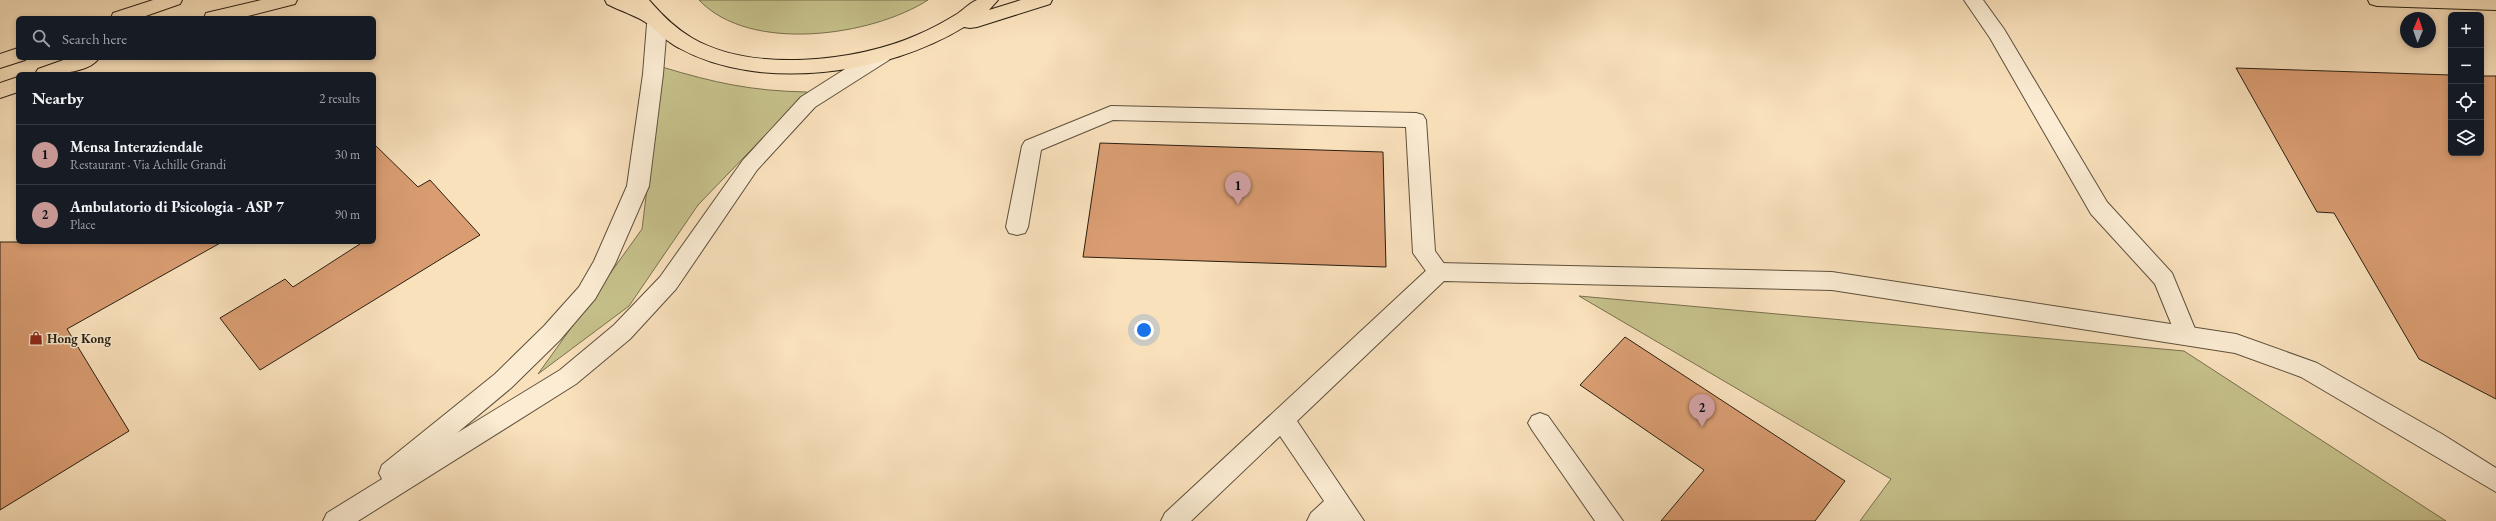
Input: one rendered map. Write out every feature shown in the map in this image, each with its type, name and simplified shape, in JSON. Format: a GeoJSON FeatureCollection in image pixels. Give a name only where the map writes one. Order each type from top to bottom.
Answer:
{"type":"FeatureCollection","features":[{"type":"Feature","properties":{"kind":"main road"},"geometry":{"type":"LineString","coordinates":[[126,16],[173,0]]}},
{"type":"Feature","properties":{"kind":"main road"},"geometry":{"type":"LineString","coordinates":[[221,16],[288,0]]}},
{"type":"Feature","properties":{"kind":"main road"},"geometry":{"type":"LineString","coordinates":[[614,0],[653,20],[683,42],[716,56],[754,64],[803,66],[840,64],[882,55],[980,18],[1043,0]]}},
{"type":"Feature","properties":{"kind":"main road"},"geometry":{"type":"LineString","coordinates":[[639,0],[653,20]]}},
{"type":"Feature","properties":{"kind":"main road"},"geometry":{"type":"LineString","coordinates":[[921,41],[957,23],[989,0]]}},
{"type":"Feature","properties":{"kind":"main road"},"geometry":{"type":"LineString","coordinates":[[2377,0],[2496,4]]}},
{"type":"Feature","properties":{"kind":"main road"},"geometry":{"type":"LineString","coordinates":[[0,61],[16,56]]}},
{"type":"Feature","properties":{"kind":"main road"},"geometry":{"type":"LineString","coordinates":[[51,72],[84,60]]}},
{"type":"Feature","properties":{"kind":"main road"},"geometry":{"type":"LineString","coordinates":[[0,91],[16,85]]}},
{"type":"Feature","properties":{"kind":"street"},"geometry":{"type":"LineString","coordinates":[[1973,0],[1997,34],[2099,208],[2164,278],[2187,336]]}},
{"type":"Feature","properties":{"kind":"street"},"geometry":{"type":"LineString","coordinates":[[332,521],[503,381],[552,333],[587,293],[604,264],[638,186],[653,74],[653,20]]}},
{"type":"Feature","properties":{"kind":"street"},"geometry":{"type":"LineString","coordinates":[[336,521],[568,377],[622,332],[668,283],[750,165],[808,102],[882,55]]}},
{"type":"Feature","properties":{"kind":"street"},"geometry":{"type":"LineString","coordinates":[[1017,226],[1032,146],[1111,113],[1416,120],[1424,253],[1439,272]]}},
{"type":"Feature","properties":{"kind":"street"},"geometry":{"type":"LineString","coordinates":[[1174,521],[1439,272],[1832,281],[2236,344],[2310,370],[2433,441],[2496,481]]}},
{"type":"Feature","properties":{"kind":"street"},"geometry":{"type":"LineString","coordinates":[[1282,419],[1345,512],[1320,521]]}},
{"type":"Feature","properties":{"kind":"street"},"geometry":{"type":"LineString","coordinates":[[1540,423],[1610,521]]}},
{"type":"Feature","properties":{"kind":"shaded area"},"geometry":{"type":"Polygon","coordinates":[[[699,0],[928,0],[904,13],[876,23],[844,30],[812,34],[779,33],[748,28],[721,17],[699,0]]]}},
{"type":"Feature","properties":{"kind":"shaded area"},"geometry":{"type":"Polygon","coordinates":[[[662,67],[699,78],[751,88],[807,92],[698,205],[629,306],[538,374],[642,229],[662,67]]]}},
{"type":"Feature","properties":{"kind":"shaded area"},"geometry":{"type":"Polygon","coordinates":[[[1579,296],[2184,351],[2446,521],[1860,521],[1891,479],[1579,296]]]}},
{"type":"Feature","properties":{"kind":"building"},"geometry":{"type":"Polygon","coordinates":[[[2236,68],[2448,75],[2448,156],[2484,156],[2484,76],[2496,76],[2496,399],[2419,359],[2334,213],[2317,212],[2236,68]]]}},
{"type":"Feature","properties":{"kind":"building"},"geometry":{"type":"Polygon","coordinates":[[[1100,143],[1383,152],[1386,267],[1083,257],[1100,143]]]}},
{"type":"Feature","properties":{"kind":"building"},"geometry":{"type":"Polygon","coordinates":[[[376,146],[418,187],[430,180],[480,235],[260,370],[220,318],[285,279],[293,287],[360,244],[376,244],[376,146]]]}},
{"type":"Feature","properties":{"kind":"building","name":"Hong Kong"},"geometry":{"type":"Polygon","coordinates":[[[0,242],[16,242],[16,244],[218,244],[67,329],[129,431],[0,510],[0,242]]]}},
{"type":"Feature","properties":{"kind":"building"},"geometry":{"type":"Polygon","coordinates":[[[1625,337],[1845,481],[1815,521],[1661,521],[1704,470],[1580,385],[1625,337]]]}},
{"type":"Feature","properties":{"kind":"place","name":"Mensa Interaziendale"},"geometry":{"type":"Point","coordinates":[1238,205]}},
{"type":"Feature","properties":{"kind":"place","name":"Hong Kong"},"geometry":{"type":"Point","coordinates":[36,338]}},
{"type":"Feature","properties":{"kind":"place","name":"Ambulatorio di Psicologia - ASP 7"},"geometry":{"type":"Point","coordinates":[1702,427]}}]}
